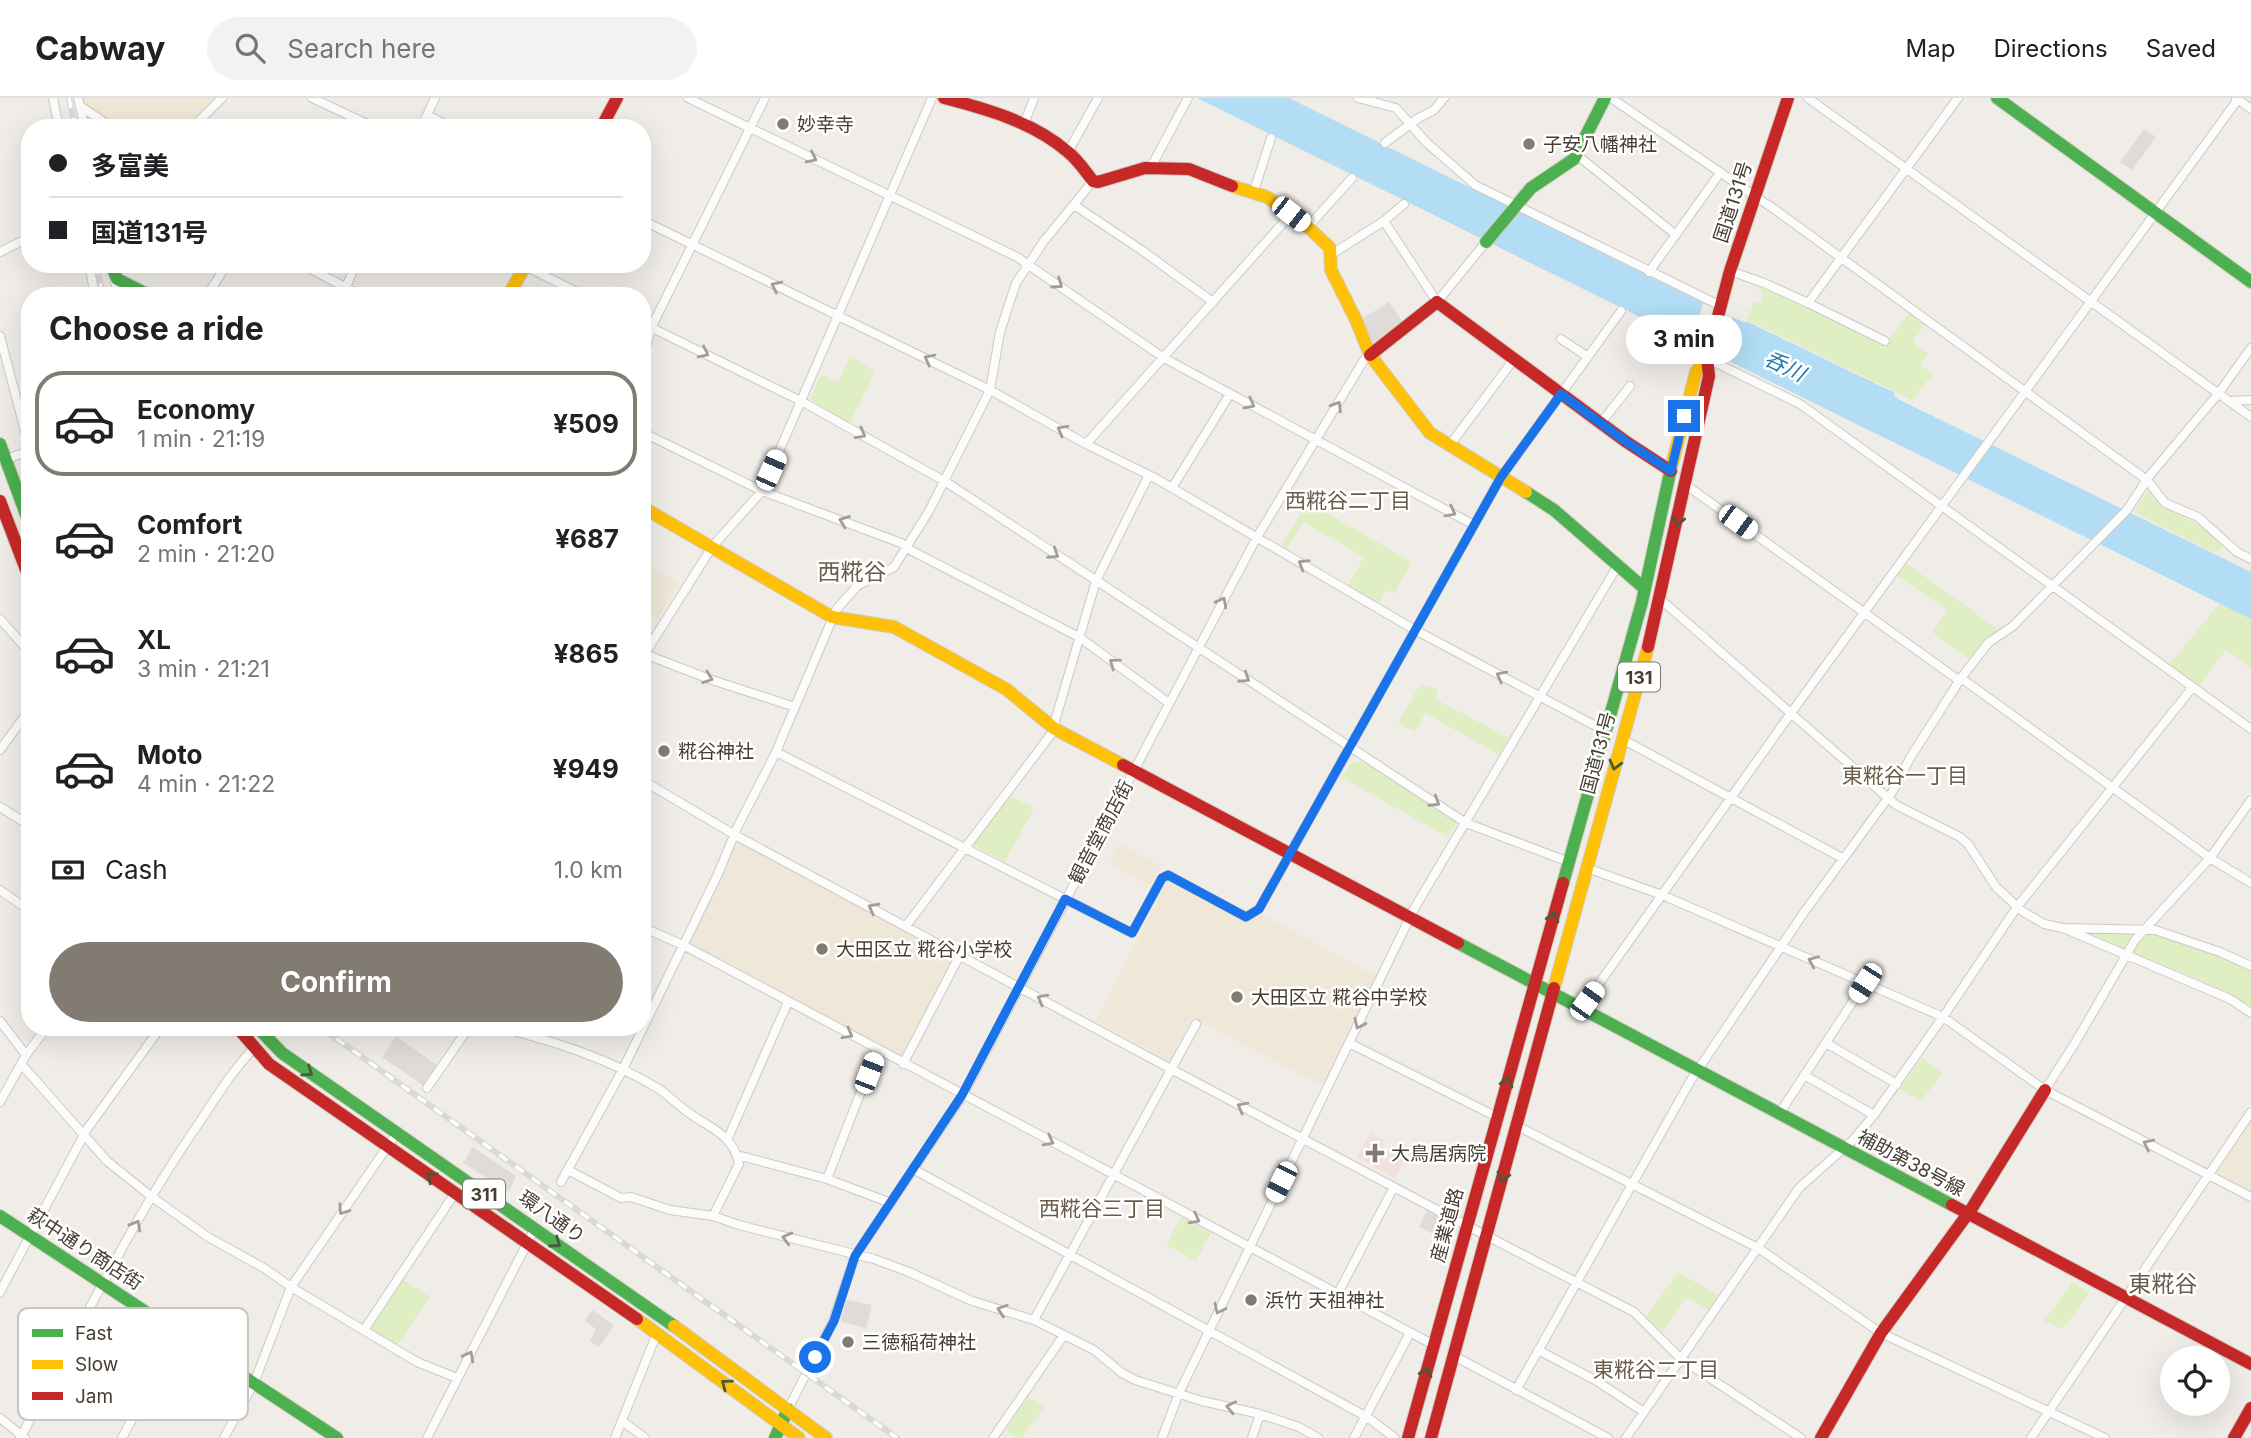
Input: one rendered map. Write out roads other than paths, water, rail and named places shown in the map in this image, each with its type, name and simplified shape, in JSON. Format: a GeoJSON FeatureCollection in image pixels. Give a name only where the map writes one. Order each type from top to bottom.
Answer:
{"type":"FeatureCollection","features":[{"type":"Feature","properties":{"kind":"main road"},"geometry":{"type":"LineString","coordinates":[[606,119],[617,98]]}},
{"type":"Feature","properties":{"kind":"main road"},"geometry":{"type":"LineString","coordinates":[[944,98],[994,110],[1024,124],[1068,152],[1093,181],[1098,182],[1151,167],[1189,169],[1224,184],[1267,197],[1308,227],[1330,248],[1331,270],[1370,355],[1430,433],[1554,510],[1645,589]]}},
{"type":"Feature","properties":{"kind":"main road"},"geometry":{"type":"LineString","coordinates":[[1486,242],[1531,188],[1574,159],[1608,98]]}},
{"type":"Feature","properties":{"kind":"main road","name":"国道131号"},"geometry":{"type":"LineString","coordinates":[[1553,993],[1660,598],[1709,376],[1708,355],[1720,308],[1788,98]]}},
{"type":"Feature","properties":{"kind":"main road"},"geometry":{"type":"LineString","coordinates":[[1997,98],[2251,282]]}},
{"type":"Feature","properties":{"kind":"main road"},"geometry":{"type":"LineString","coordinates":[[114,273],[117,279],[133,287]]}},
{"type":"Feature","properties":{"kind":"main road"},"geometry":{"type":"LineString","coordinates":[[1370,355],[1437,302],[1601,424],[1671,471]]}},
{"type":"Feature","properties":{"kind":"main road","name":"国道131号"},"geometry":{"type":"LineString","coordinates":[[1534,983],[1645,589],[1696,372],[1708,355]]}},
{"type":"Feature","properties":{"kind":"main road"},"geometry":{"type":"LineString","coordinates":[[0,444],[3,460],[21,501]]}},
{"type":"Feature","properties":{"kind":"main road"},"geometry":{"type":"LineString","coordinates":[[0,501],[21,556]]}},
{"type":"Feature","properties":{"kind":"main road"},"geometry":{"type":"LineString","coordinates":[[651,512],[832,617]]}},
{"type":"Feature","properties":{"kind":"main road","name":"補助第38号線"},"geometry":{"type":"LineString","coordinates":[[832,617],[894,626],[1006,689],[1055,729],[2251,1364]]}},
{"type":"Feature","properties":{"kind":"main road","name":"産業道路"},"geometry":{"type":"LineString","coordinates":[[1408,1438],[1534,983]]}},
{"type":"Feature","properties":{"kind":"main road","name":"131"},"geometry":{"type":"LineString","coordinates":[[1431,1438],[1553,993]]}},
{"type":"Feature","properties":{"kind":"main road","name":"環八通り"},"geometry":{"type":"LineString","coordinates":[[244,1036],[269,1064],[657,1333],[799,1438]]}},
{"type":"Feature","properties":{"kind":"main road","name":"環八通り"},"geometry":{"type":"LineString","coordinates":[[266,1036],[282,1053],[535,1228],[826,1438]]}},
{"type":"Feature","properties":{"kind":"main road"},"geometry":{"type":"LineString","coordinates":[[1821,1438],[1881,1333],[1967,1215],[2045,1090]]}},
{"type":"Feature","properties":{"kind":"main road","name":"萩中通り商店街"},"geometry":{"type":"LineString","coordinates":[[0,1216],[138,1308]]}},
{"type":"Feature","properties":{"kind":"main road","name":"萩中通り商店街"},"geometry":{"type":"LineString","coordinates":[[248,1379],[337,1438]]}},
{"type":"Feature","properties":{"kind":"main road"},"geometry":{"type":"LineString","coordinates":[[2234,1438],[2251,1408]]}},
{"type":"Feature","properties":{"kind":"main road"},"geometry":{"type":"LineString","coordinates":[[775,1438],[788,1409]]}},
{"type":"Feature","properties":{"kind":"street"},"geometry":{"type":"LineString","coordinates":[[53,98],[57,119]]}},
{"type":"Feature","properties":{"kind":"street"},"geometry":{"type":"LineString","coordinates":[[201,119],[222,98]]}},
{"type":"Feature","properties":{"kind":"street"},"geometry":{"type":"LineString","coordinates":[[312,98],[359,119]]}},
{"type":"Feature","properties":{"kind":"street"},"geometry":{"type":"LineString","coordinates":[[425,119],[435,98]]}},
{"type":"Feature","properties":{"kind":"street"},"geometry":{"type":"LineString","coordinates":[[688,98],[1028,264],[1164,358],[1474,525]]}},
{"type":"Feature","properties":{"kind":"street"},"geometry":{"type":"LineString","coordinates":[[765,98],[651,328],[801,401],[946,482],[1466,823],[1569,862]]}},
{"type":"Feature","properties":{"kind":"street"},"geometry":{"type":"LineString","coordinates":[[651,642],[712,547],[762,491],[932,98]]}},
{"type":"Feature","properties":{"kind":"street"},"geometry":{"type":"LineString","coordinates":[[1024,124],[1034,98]]}},
{"type":"Feature","properties":{"kind":"street"},"geometry":{"type":"LineString","coordinates":[[1068,152],[1098,98]]}},
{"type":"Feature","properties":{"kind":"street"},"geometry":{"type":"LineString","coordinates":[[1151,167],[1188,98]]}},
{"type":"Feature","properties":{"kind":"street"},"geometry":{"type":"LineString","coordinates":[[1358,98],[1396,108],[1426,142],[1475,185],[1514,207],[1720,308]]}},
{"type":"Feature","properties":{"kind":"street"},"geometry":{"type":"LineString","coordinates":[[1385,143],[1434,110],[1444,98]]}},
{"type":"Feature","properties":{"kind":"street"},"geometry":{"type":"LineString","coordinates":[[1608,98],[1756,197],[2147,480],[2165,503],[2198,517],[2237,552],[2251,559]]}},
{"type":"Feature","properties":{"kind":"street"},"geometry":{"type":"LineString","coordinates":[[1808,98],[2251,417]]}},
{"type":"Feature","properties":{"kind":"street"},"geometry":{"type":"LineString","coordinates":[[1808,303],[1958,98]]}},
{"type":"Feature","properties":{"kind":"street"},"geometry":{"type":"LineString","coordinates":[[1581,1009],[1791,713],[2237,98],[2251,108]]}},
{"type":"Feature","properties":{"kind":"street"},"geometry":{"type":"LineString","coordinates":[[79,102],[101,119]]}},
{"type":"Feature","properties":{"kind":"street"},"geometry":{"type":"LineString","coordinates":[[427,115],[435,119]]}},
{"type":"Feature","properties":{"kind":"street"},"geometry":{"type":"LineString","coordinates":[[1254,191],[1271,138]]}},
{"type":"Feature","properties":{"kind":"street"},"geometry":{"type":"LineString","coordinates":[[1577,155],[1676,235]]}},
{"type":"Feature","properties":{"kind":"street"},"geometry":{"type":"LineString","coordinates":[[1649,272],[1720,173]]}},
{"type":"Feature","properties":{"kind":"street"},"geometry":{"type":"LineString","coordinates":[[1308,227],[1352,178]]}},
{"type":"Feature","properties":{"kind":"street"},"geometry":{"type":"LineString","coordinates":[[651,1010],[776,751],[832,617],[857,586],[894,567],[946,482],[990,390],[1000,332],[1011,294],[1028,264],[1093,181]]}},
{"type":"Feature","properties":{"kind":"street"},"geometry":{"type":"LineString","coordinates":[[1332,254],[1404,204]]}},
{"type":"Feature","properties":{"kind":"street"},"geometry":{"type":"LineString","coordinates":[[1074,205],[1213,302]]}},
{"type":"Feature","properties":{"kind":"street"},"geometry":{"type":"LineString","coordinates":[[1086,443],[1291,214]]}},
{"type":"Feature","properties":{"kind":"street"},"geometry":{"type":"LineString","coordinates":[[1384,220],[1437,302],[1486,242]]}},
{"type":"Feature","properties":{"kind":"street"},"geometry":{"type":"LineString","coordinates":[[651,224],[990,390],[1149,475],[1415,630],[1605,731]]}},
{"type":"Feature","properties":{"kind":"street"},"geometry":{"type":"LineString","coordinates":[[0,252],[21,242]]}},
{"type":"Feature","properties":{"kind":"street"},"geometry":{"type":"LineString","coordinates":[[1730,271],[1764,283],[1885,341]]}},
{"type":"Feature","properties":{"kind":"street"},"geometry":{"type":"LineString","coordinates":[[315,273],[336,287]]}},
{"type":"Feature","properties":{"kind":"street"},"geometry":{"type":"LineString","coordinates":[[540,273],[567,287]]}},
{"type":"Feature","properties":{"kind":"street"},"geometry":{"type":"LineString","coordinates":[[776,751],[1132,933],[1162,878],[1168,875],[1246,917],[1259,909],[1501,477],[1621,311]]}},
{"type":"Feature","properties":{"kind":"street"},"geometry":{"type":"LineString","coordinates":[[0,336],[21,416]]}},
{"type":"Feature","properties":{"kind":"street"},"geometry":{"type":"LineString","coordinates":[[1561,339],[1588,358]]}},
{"type":"Feature","properties":{"kind":"street"},"geometry":{"type":"LineString","coordinates":[[1516,1390],[1697,1072],[1780,947],[1887,797],[1960,680],[1988,643],[2013,626],[2127,510],[2147,480],[2218,394],[2251,348]]}},
{"type":"Feature","properties":{"kind":"street","name":"観音堂商店街"},"geometry":{"type":"LineString","coordinates":[[788,1409],[834,1321],[855,1256],[962,1095],[1257,537],[1364,360],[1370,355]]}},
{"type":"Feature","properties":{"kind":"street"},"geometry":{"type":"LineString","coordinates":[[1708,355],[1800,404],[2251,729]]}},
{"type":"Feature","properties":{"kind":"street"},"geometry":{"type":"LineString","coordinates":[[1450,445],[1514,359]]}},
{"type":"Feature","properties":{"kind":"street"},"geometry":{"type":"LineString","coordinates":[[1601,424],[1630,386]]}},
{"type":"Feature","properties":{"kind":"street"},"geometry":{"type":"LineString","coordinates":[[1172,488],[1230,394]]}},
{"type":"Feature","properties":{"kind":"street"},"geometry":{"type":"LineString","coordinates":[[2229,401],[2251,400]]}},
{"type":"Feature","properties":{"kind":"street"},"geometry":{"type":"LineString","coordinates":[[651,436],[762,491],[907,547],[1079,637],[1169,703]]}},
{"type":"Feature","properties":{"kind":"street"},"geometry":{"type":"LineString","coordinates":[[3,460],[21,453]]}},
{"type":"Feature","properties":{"kind":"street"},"geometry":{"type":"LineString","coordinates":[[906,926],[1055,729],[1055,721],[1096,581],[1149,475]]}},
{"type":"Feature","properties":{"kind":"street"},"geometry":{"type":"LineString","coordinates":[[1686,485],[2210,858],[2251,884]]}},
{"type":"Feature","properties":{"kind":"street"},"geometry":{"type":"LineString","coordinates":[[1162,1438],[1179,1393],[1410,918],[1618,565]]}},
{"type":"Feature","properties":{"kind":"street"},"geometry":{"type":"LineString","coordinates":[[1645,589],[1660,598],[1896,805],[1965,841],[1996,887],[2017,907],[2044,924],[2063,928],[2155,930],[2220,952],[2251,966]]}},
{"type":"Feature","properties":{"kind":"street"},"geometry":{"type":"LineString","coordinates":[[0,620],[21,643]]}},
{"type":"Feature","properties":{"kind":"street"},"geometry":{"type":"LineString","coordinates":[[651,658],[795,707]]}},
{"type":"Feature","properties":{"kind":"street"},"geometry":{"type":"LineString","coordinates":[[1626,1438],[1799,1188],[1874,1115],[1944,1017],[2017,907],[2192,688]]}},
{"type":"Feature","properties":{"kind":"street"},"geometry":{"type":"LineString","coordinates":[[0,750],[21,721]]}},
{"type":"Feature","properties":{"kind":"street"},"geometry":{"type":"LineString","coordinates":[[1622,739],[1842,858]]}},
{"type":"Feature","properties":{"kind":"street"},"geometry":{"type":"LineString","coordinates":[[651,785],[734,835],[1467,1226],[1634,1312],[1681,1359],[1801,1438]]}},
{"type":"Feature","properties":{"kind":"street"},"geometry":{"type":"LineString","coordinates":[[2045,1090],[2075,1043],[2124,954],[2210,858],[2251,800]]}},
{"type":"Feature","properties":{"kind":"street"},"geometry":{"type":"LineString","coordinates":[[0,807],[21,820]]}},
{"type":"Feature","properties":{"kind":"street"},"geometry":{"type":"LineString","coordinates":[[1587,868],[1662,895],[1944,1017],[2045,1090],[2251,1197]]}},
{"type":"Feature","properties":{"kind":"street"},"geometry":{"type":"LineString","coordinates":[[0,890],[21,905]]}},
{"type":"Feature","properties":{"kind":"street"},"geometry":{"type":"LineString","coordinates":[[2063,928],[2230,999],[2251,1013]]}},
{"type":"Feature","properties":{"kind":"street"},"geometry":{"type":"LineString","coordinates":[[651,931],[682,945],[1434,1345]]}},
{"type":"Feature","properties":{"kind":"street"},"geometry":{"type":"LineString","coordinates":[[903,1064],[960,955]]}},
{"type":"Feature","properties":{"kind":"street"},"geometry":{"type":"LineString","coordinates":[[1779,1114],[1865,983]]}},
{"type":"Feature","properties":{"kind":"street"},"geometry":{"type":"LineString","coordinates":[[728,1138],[788,1002]]}},
{"type":"Feature","properties":{"kind":"street"},"geometry":{"type":"LineString","coordinates":[[0,1021],[26,1055]]}},
{"type":"Feature","properties":{"kind":"street"},"geometry":{"type":"LineString","coordinates":[[1034,1320],[1196,1024]]}},
{"type":"Feature","properties":{"kind":"street"},"geometry":{"type":"LineString","coordinates":[[0,1102],[26,1055],[40,1036]]}},
{"type":"Feature","properties":{"kind":"street"},"geometry":{"type":"LineString","coordinates":[[0,1292],[87,1129],[154,1036]]}},
{"type":"Feature","properties":{"kind":"street"},"geometry":{"type":"LineString","coordinates":[[427,1088],[463,1036]]}},
{"type":"Feature","properties":{"kind":"street"},"geometry":{"type":"LineString","coordinates":[[530,1036],[580,1050],[660,1090],[690,1114],[728,1138],[740,1163],[713,1216]]}},
{"type":"Feature","properties":{"kind":"street"},"geometry":{"type":"LineString","coordinates":[[561,1182],[639,1036]]}},
{"type":"Feature","properties":{"kind":"street"},"geometry":{"type":"LineString","coordinates":[[1826,1042],[1897,1084]]}},
{"type":"Feature","properties":{"kind":"street"},"geometry":{"type":"LineString","coordinates":[[1349,1043],[1497,1117]]}},
{"type":"Feature","properties":{"kind":"street"},"geometry":{"type":"LineString","coordinates":[[91,1308],[187,1140],[242,1060],[254,1048]]}},
{"type":"Feature","properties":{"kind":"street"},"geometry":{"type":"LineString","coordinates":[[827,1179],[877,1050]]}},
{"type":"Feature","properties":{"kind":"street"},"geometry":{"type":"LineString","coordinates":[[21,1065],[107,1161],[152,1197],[208,1237],[264,1268],[416,1362],[457,1378]]}},
{"type":"Feature","properties":{"kind":"street"},"geometry":{"type":"LineString","coordinates":[[1804,1076],[1874,1115]]}},
{"type":"Feature","properties":{"kind":"street"},"geometry":{"type":"LineString","coordinates":[[2031,1438],[2251,1111]]}},
{"type":"Feature","properties":{"kind":"street"},"geometry":{"type":"LineString","coordinates":[[1517,1126],[1758,1248],[1881,1333],[2105,1438]]}},
{"type":"Feature","properties":{"kind":"street"},"geometry":{"type":"LineString","coordinates":[[248,1394],[291,1287],[396,1134]]}},
{"type":"Feature","properties":{"kind":"street"},"geometry":{"type":"LineString","coordinates":[[737,1154],[827,1179],[891,1203]]}},
{"type":"Feature","properties":{"kind":"street"},"geometry":{"type":"LineString","coordinates":[[913,1169],[1366,1417],[1395,1438]]}},
{"type":"Feature","properties":{"kind":"street"},"geometry":{"type":"LineString","coordinates":[[568,1171],[621,1198],[631,1197],[670,1210],[713,1216],[874,1259],[972,1301],[1034,1320],[1094,1350],[1135,1380],[1260,1413],[1299,1427],[1318,1438]]}},
{"type":"Feature","properties":{"kind":"street"},"geometry":{"type":"LineString","coordinates":[[1337,1295],[1394,1187]]}},
{"type":"Feature","properties":{"kind":"street"},"geometry":{"type":"LineString","coordinates":[[364,1329],[455,1194]]}},
{"type":"Feature","properties":{"kind":"street"},"geometry":{"type":"LineString","coordinates":[[427,1438],[535,1228]]}},
{"type":"Feature","properties":{"kind":"street"},"geometry":{"type":"LineString","coordinates":[[615,1438],[657,1333]]}},
{"type":"Feature","properties":{"kind":"street"},"geometry":{"type":"LineString","coordinates":[[1354,1438],[1410,1333]]}},
{"type":"Feature","properties":{"kind":"street"},"geometry":{"type":"LineString","coordinates":[[993,1438],[1064,1335]]}},
{"type":"Feature","properties":{"kind":"street"},"geometry":{"type":"LineString","coordinates":[[1538,1350],[1595,1380],[1644,1412]]}},
{"type":"Feature","properties":{"kind":"street"},"geometry":{"type":"LineString","coordinates":[[1454,1356],[1608,1438]]}},
{"type":"Feature","properties":{"kind":"street"},"geometry":{"type":"LineString","coordinates":[[1252,1438],[1260,1413]]}},
{"type":"Feature","properties":{"kind":"street"},"geometry":{"type":"LineString","coordinates":[[0,1418],[22,1437],[31,1420]]}},
{"type":"Feature","properties":{"kind":"street"},"geometry":{"type":"LineString","coordinates":[[124,1437],[133,1420]]}},
{"type":"Feature","properties":{"kind":"street"},"geometry":{"type":"LineString","coordinates":[[224,1438],[234,1420]]}},
{"type":"Feature","properties":{"kind":"street"},"geometry":{"type":"LineString","coordinates":[[622,1421],[645,1438]]}},
{"type":"Feature","properties":{"kind":"water","name":"呑川"},"geometry":{"type":"Polygon","coordinates":[[[1197,98],[1289,98],[1703,303],[1895,393],[1894,396],[1898,399],[2251,572],[2251,619],[1197,98]]]}},
{"type":"Feature","properties":{"kind":"railway"},"geometry":{"type":"LineString","coordinates":[[69,98],[73,119]]}},
{"type":"Feature","properties":{"kind":"railway"},"geometry":{"type":"LineString","coordinates":[[98,273],[101,287]]}},
{"type":"Feature","properties":{"kind":"railway"},"geometry":{"type":"LineString","coordinates":[[333,1036],[897,1438]]}},
{"type":"Feature","properties":{"kind":"place","name":"妙幸寺"},"geometry":{"type":"Point","coordinates":[783,124]}},
{"type":"Feature","properties":{"kind":"place","name":"子安八幡神社"},"geometry":{"type":"Point","coordinates":[1529,144]}},
{"type":"Feature","properties":{"kind":"place","name":"糀谷神社"},"geometry":{"type":"Point","coordinates":[664,751]}},
{"type":"Feature","properties":{"kind":"place","name":"大田区立 糀谷小学校"},"geometry":{"type":"Point","coordinates":[822,949]}},
{"type":"Feature","properties":{"kind":"place","name":"大田区立 糀谷中学校"},"geometry":{"type":"Point","coordinates":[1237,997]}},
{"type":"Feature","properties":{"kind":"place","name":"大鳥居病院"},"geometry":{"type":"Point","coordinates":[1375,1153]}},
{"type":"Feature","properties":{"kind":"place","name":"浜竹 天祖神社"},"geometry":{"type":"Point","coordinates":[1251,1300]}},
{"type":"Feature","properties":{"kind":"place","name":"三徳稲荷神社"},"geometry":{"type":"Point","coordinates":[848,1342]}},
{"type":"Feature","properties":{"kind":"district","name":"西糀谷二丁目"},"geometry":{"type":"Point","coordinates":[1348,500]}},
{"type":"Feature","properties":{"kind":"district","name":"西糀谷"},"geometry":{"type":"Point","coordinates":[852,572]}},
{"type":"Feature","properties":{"kind":"district","name":"東糀谷一丁目"},"geometry":{"type":"Point","coordinates":[1905,775]}},
{"type":"Feature","properties":{"kind":"district","name":"西糀谷三丁目"},"geometry":{"type":"Point","coordinates":[1102,1208]}},
{"type":"Feature","properties":{"kind":"district","name":"東糀谷"},"geometry":{"type":"Point","coordinates":[2163,1284]}},
{"type":"Feature","properties":{"kind":"district","name":"東糀谷二丁目"},"geometry":{"type":"Point","coordinates":[1656,1369]}}]}
